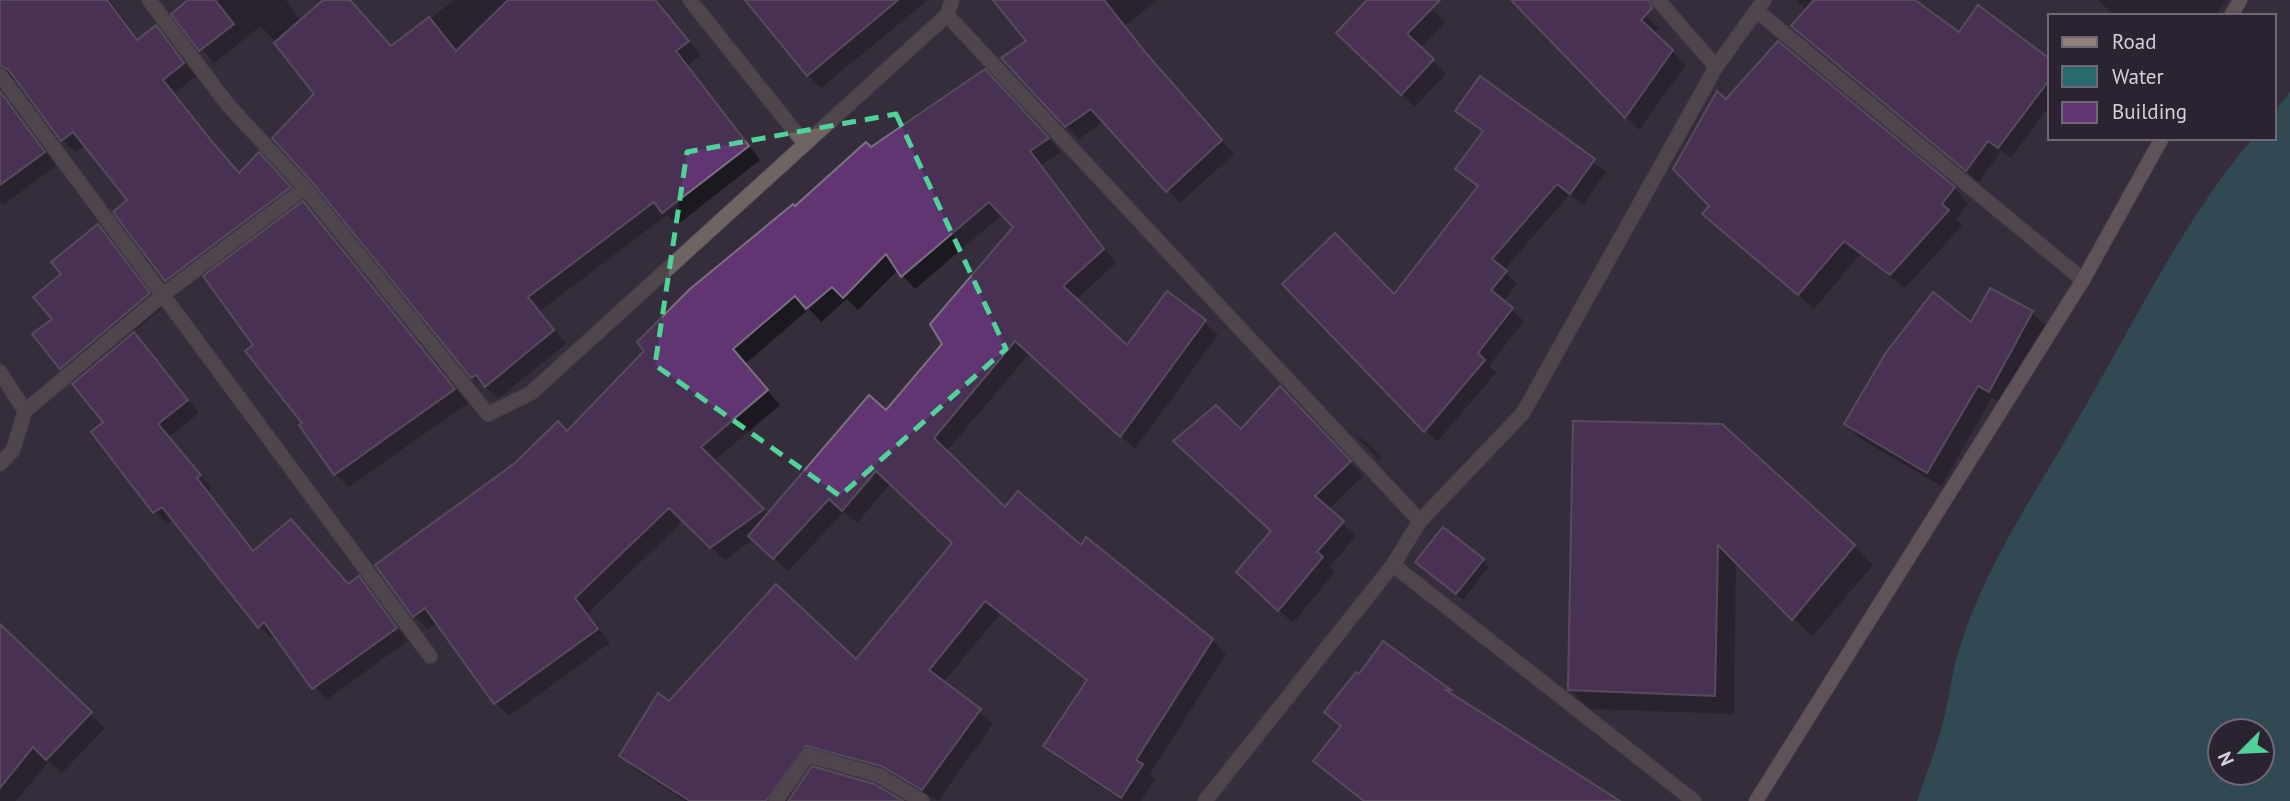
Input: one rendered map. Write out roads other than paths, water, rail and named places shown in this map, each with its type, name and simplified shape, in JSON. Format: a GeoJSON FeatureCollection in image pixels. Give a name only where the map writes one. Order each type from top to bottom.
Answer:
{"type":"FeatureCollection","features":[{"type":"Feature","properties":{"kind":"street"},"geometry":{"type":"LineString","coordinates":[[149,0],[228,105],[305,188],[488,414],[531,393],[947,15],[952,0]]}},
{"type":"Feature","properties":{"kind":"street"},"geometry":{"type":"LineString","coordinates":[[690,0],[804,144]]}},
{"type":"Feature","properties":{"kind":"street"},"geometry":{"type":"LineString","coordinates":[[1658,0],[1716,67]]}},
{"type":"Feature","properties":{"kind":"street"},"geometry":{"type":"LineString","coordinates":[[1205,801],[1393,565],[1420,521],[1522,413],[1716,67],[1760,5],[2083,280]]}},
{"type":"Feature","properties":{"kind":"street"},"geometry":{"type":"LineString","coordinates":[[947,15],[1420,521]]}},
{"type":"Feature","properties":{"kind":"street"},"geometry":{"type":"LineString","coordinates":[[0,75],[164,293],[430,656]]}},
{"type":"Feature","properties":{"kind":"street"},"geometry":{"type":"LineString","coordinates":[[1756,801],[2083,280],[2161,140]]}},
{"type":"Feature","properties":{"kind":"street"},"geometry":{"type":"LineString","coordinates":[[0,464],[13,450],[25,411],[164,293],[305,188]]}},
{"type":"Feature","properties":{"kind":"street"},"geometry":{"type":"LineString","coordinates":[[0,372],[25,411]]}},
{"type":"Feature","properties":{"kind":"street"},"geometry":{"type":"LineString","coordinates":[[1393,565],[1694,801]]}},
{"type":"Feature","properties":{"kind":"street"},"geometry":{"type":"LineString","coordinates":[[776,801],[808,755],[878,775],[922,801]]}},
{"type":"Feature","properties":{"kind":"water"},"geometry":{"type":"Polygon","coordinates":[[[2290,92],[2290,801],[1917,801],[1941,730],[1958,653],[1993,566],[2201,207],[2251,140],[2276,140],[2276,110],[2290,92]]]}}]}
